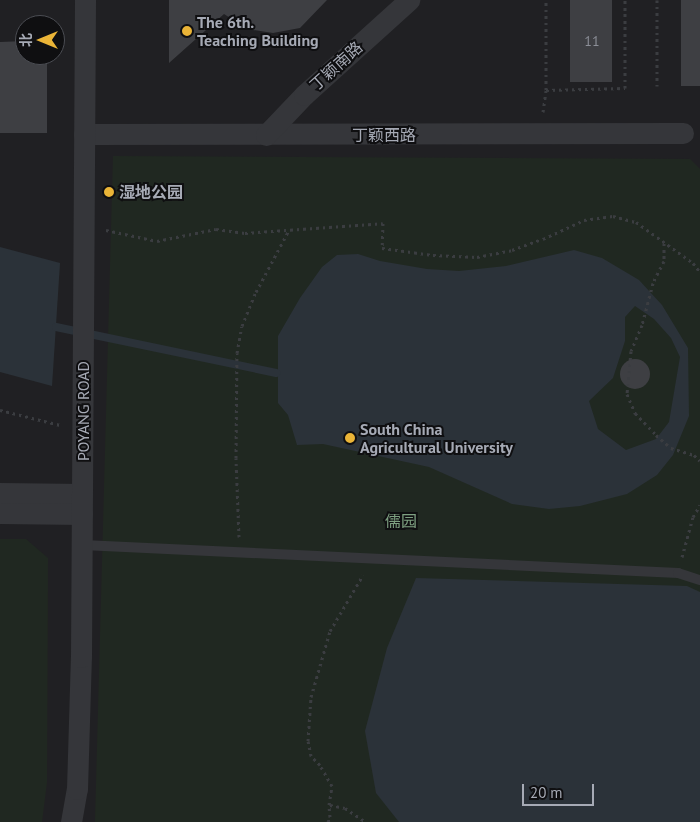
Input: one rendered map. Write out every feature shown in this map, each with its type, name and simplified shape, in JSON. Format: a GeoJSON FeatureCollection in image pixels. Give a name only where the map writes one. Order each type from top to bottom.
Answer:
{"type":"FeatureCollection","features":[{"type":"Feature","properties":{"kind":"street","name":"POYANG ROAD"},"geometry":{"type":"LineString","coordinates":[[72,822],[77,789],[83,545],[85,0]]}},
{"type":"Feature","properties":{"kind":"street","name":"丁颖南路"},"geometry":{"type":"LineString","coordinates":[[266,135],[304,95],[409,0]]}},
{"type":"Feature","properties":{"kind":"street","name":"丁颖西路"},"geometry":{"type":"LineString","coordinates":[[84,134],[683,133]]}},
{"type":"Feature","properties":{"kind":"street"},"geometry":{"type":"LineString","coordinates":[[0,493],[82,504]]}},
{"type":"Feature","properties":{"kind":"street"},"geometry":{"type":"LineString","coordinates":[[0,513],[82,504]]}},
{"type":"Feature","properties":{"kind":"lane"},"geometry":{"type":"LineString","coordinates":[[83,545],[678,573],[700,580]]}},
{"type":"Feature","properties":{"kind":"path"},"geometry":{"type":"LineString","coordinates":[[540,134],[546,90],[546,0]]}},
{"type":"Feature","properties":{"kind":"path"},"geometry":{"type":"LineString","coordinates":[[546,90],[625,88],[625,0]]}},
{"type":"Feature","properties":{"kind":"path"},"geometry":{"type":"LineString","coordinates":[[656,0],[656,86]]}},
{"type":"Feature","properties":{"kind":"path"},"geometry":{"type":"LineString","coordinates":[[84,235],[111,231],[157,241],[216,229],[245,233],[383,223],[382,248],[433,255],[477,257],[512,250],[543,240],[584,220],[613,216],[636,222],[693,263],[700,272]]}},
{"type":"Feature","properties":{"kind":"path"},"geometry":{"type":"LineString","coordinates":[[241,553],[237,525],[236,353],[242,326],[256,292],[290,230]]}},
{"type":"Feature","properties":{"kind":"path"},"geometry":{"type":"LineString","coordinates":[[664,243],[664,262],[653,283],[642,325],[631,351],[627,394],[635,412],[656,435],[672,448],[694,455],[700,461]]}},
{"type":"Feature","properties":{"kind":"path"},"geometry":{"type":"LineString","coordinates":[[0,410],[83,430]]}},
{"type":"Feature","properties":{"kind":"path"},"geometry":{"type":"LineString","coordinates":[[678,573],[693,517],[700,505]]}},
{"type":"Feature","properties":{"kind":"path"},"geometry":{"type":"LineString","coordinates":[[328,822],[332,786],[330,780],[311,756],[308,741],[311,697],[330,631],[364,574],[378,560]]}},
{"type":"Feature","properties":{"kind":"path"},"geometry":{"type":"LineString","coordinates":[[329,805],[335,808],[345,808],[366,822]]}},
{"type":"Feature","properties":{"kind":"shaded area","name":"儒园"},"geometry":{"type":"Polygon","coordinates":[[[0,0],[700,0],[700,822],[0,822],[0,0]]]}},
{"type":"Feature","properties":{"kind":"shaded area"},"geometry":{"type":"Polygon","coordinates":[[[0,247],[60,263],[52,386],[0,372],[0,247]]]}},
{"type":"Feature","properties":{"kind":"shaded area"},"geometry":{"type":"Polygon","coordinates":[[[574,250],[602,258],[639,280],[662,305],[688,348],[689,416],[673,455],[657,475],[627,494],[580,506],[549,509],[512,504],[429,467],[323,444],[297,445],[288,415],[278,403],[278,336],[300,298],[322,267],[337,255],[358,254],[380,261],[427,269],[459,271],[506,266],[574,250]],[[635,306],[625,317],[625,341],[613,378],[589,401],[598,429],[626,450],[656,439],[669,422],[680,357],[671,338],[654,319],[635,306]]]}},
{"type":"Feature","properties":{"kind":"shaded area"},"geometry":{"type":"Polygon","coordinates":[[[416,578],[687,586],[700,592],[700,822],[399,822],[376,793],[365,731],[387,648],[416,578]]]}},
{"type":"Feature","properties":{"kind":"green space","name":"儒园"},"geometry":{"type":"Polygon","coordinates":[[[113,156],[690,159],[700,169],[700,822],[95,822],[113,156]]]}},
{"type":"Feature","properties":{"kind":"green space"},"geometry":{"type":"Polygon","coordinates":[[[0,539],[26,539],[48,558],[47,782],[42,822],[0,822],[0,539]]]}},
{"type":"Feature","properties":{"kind":"building","name":"The 6th. Teaching Building"},"geometry":{"type":"Polygon","coordinates":[[[169,0],[327,0],[300,28],[273,33],[247,29],[224,14],[169,63],[169,0]]]}},
{"type":"Feature","properties":{"kind":"building"},"geometry":{"type":"Polygon","coordinates":[[[570,0],[612,0],[612,82],[570,82],[570,0]]]}},
{"type":"Feature","properties":{"kind":"building"},"geometry":{"type":"Polygon","coordinates":[[[681,0],[700,0],[700,86],[681,86],[681,0]]]}},
{"type":"Feature","properties":{"kind":"building"},"geometry":{"type":"Polygon","coordinates":[[[15,41],[15,65],[47,65],[47,133],[0,133],[0,42],[15,41]]]}},
{"type":"Feature","properties":{"kind":"building"},"geometry":{"type":"Polygon","coordinates":[[[635,359],[641,360],[649,368],[649,380],[641,388],[635,389],[629,388],[621,380],[620,374],[621,368],[629,360],[635,359]]]}},
{"type":"Feature","properties":{"kind":"waterway"},"geometry":{"type":"LineString","coordinates":[[56,327],[276,373]]}},
{"type":"Feature","properties":{"kind":"place","name":"The 6th. Teaching Building"},"geometry":{"type":"Point","coordinates":[187,31]}},
{"type":"Feature","properties":{"kind":"place","name":"湿地公园"},"geometry":{"type":"Point","coordinates":[109,192]}},
{"type":"Feature","properties":{"kind":"place","name":"South China Agricultural University"},"geometry":{"type":"Point","coordinates":[350,438]}}]}
